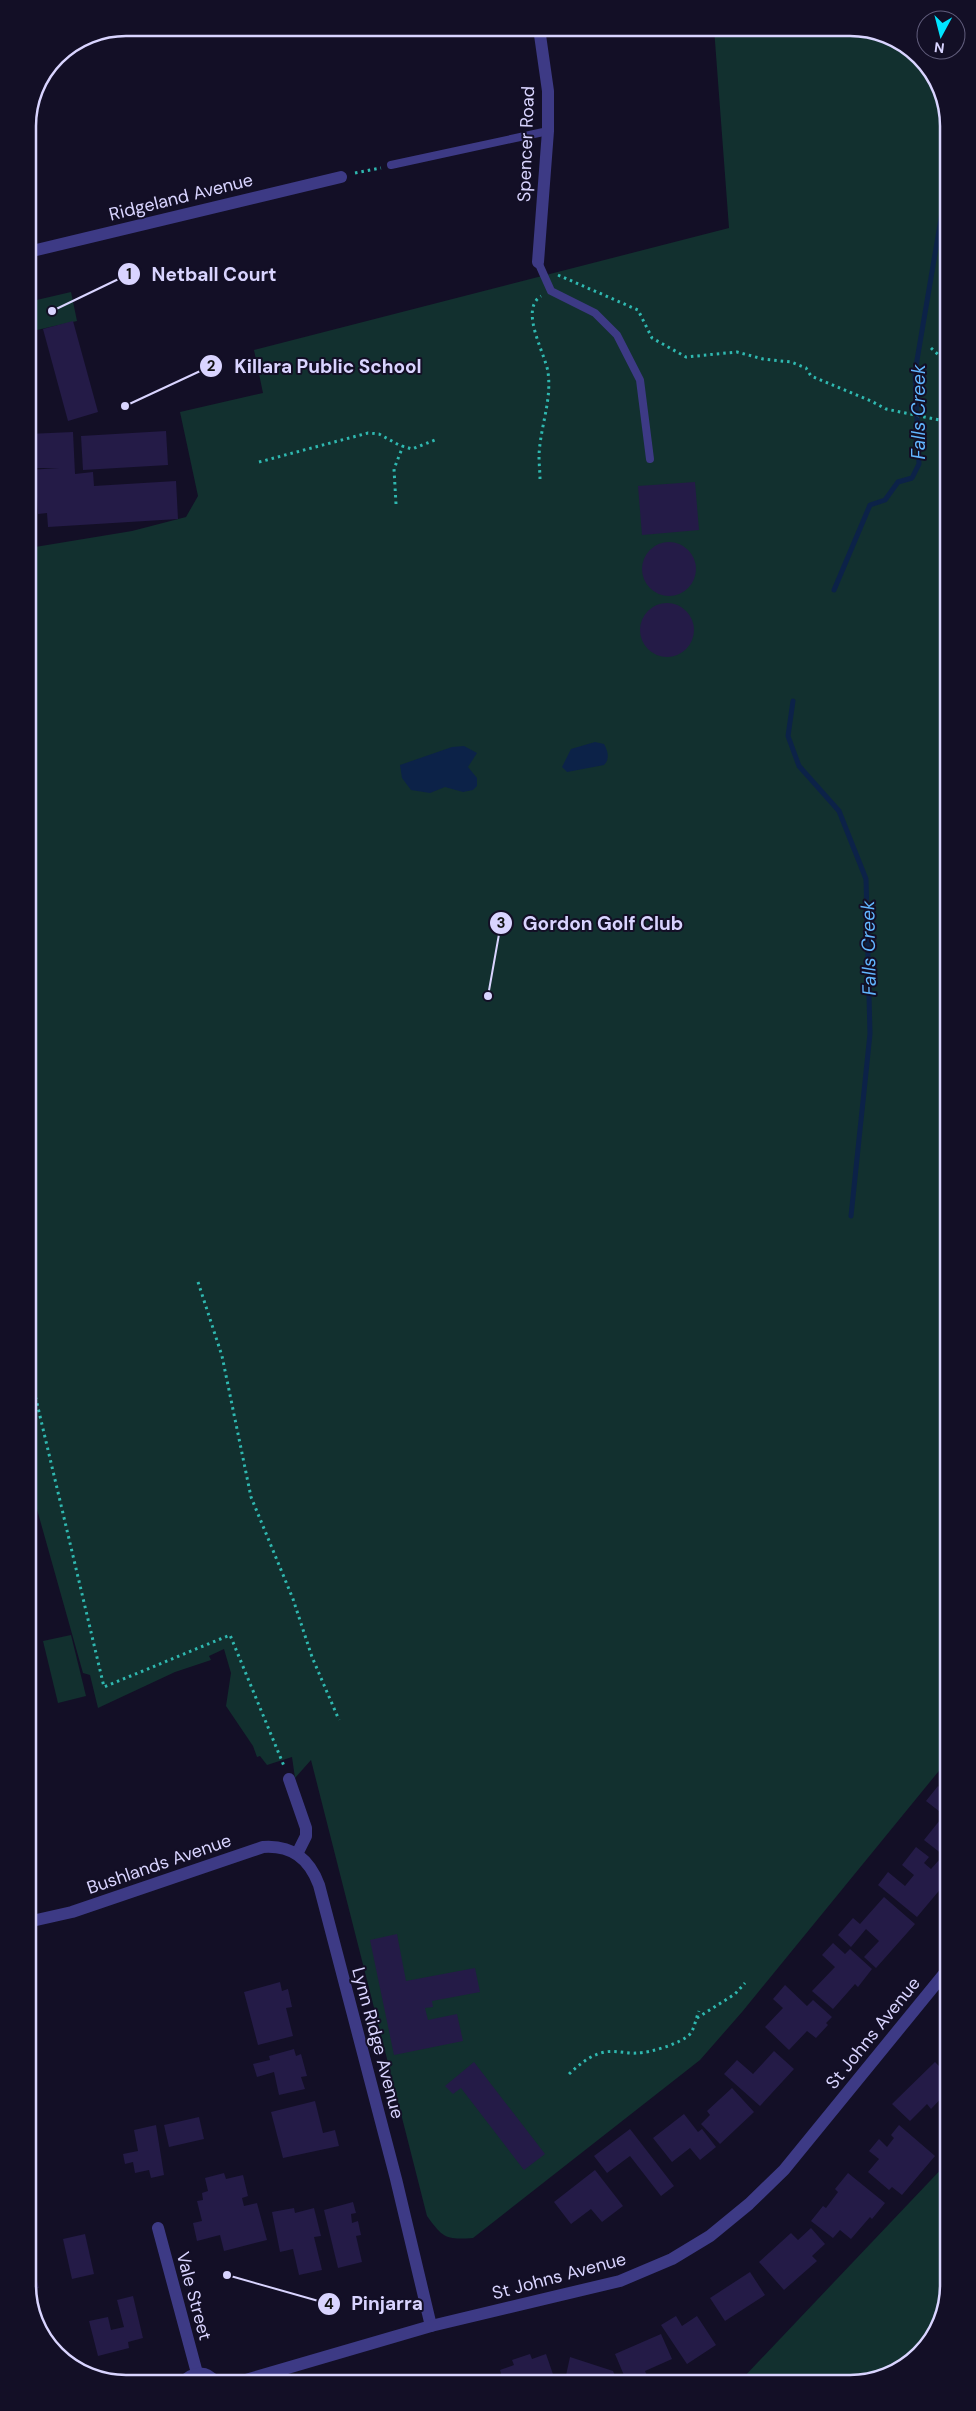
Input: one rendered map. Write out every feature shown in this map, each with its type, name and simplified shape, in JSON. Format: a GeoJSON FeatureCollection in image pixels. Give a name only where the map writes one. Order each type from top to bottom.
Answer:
{"type":"FeatureCollection","features":[{"type":"Feature","properties":{"kind":"street","name":"Spencer Road"},"geometry":{"type":"LineString","coordinates":[[538,262],[548,131],[548,91],[540,36]]}},
{"type":"Feature","properties":{"kind":"street","name":"Ridgeland Avenue"},"geometry":{"type":"LineString","coordinates":[[36,250],[341,176]]}},
{"type":"Feature","properties":{"kind":"street"},"geometry":{"type":"LineString","coordinates":[[289,1779],[306,1828],[306,1836],[297,1854]]}},
{"type":"Feature","properties":{"kind":"street","name":"Bushlands Avenue"},"geometry":{"type":"LineString","coordinates":[[36,1920],[72,1912],[263,1846],[276,1846],[297,1854]]}},
{"type":"Feature","properties":{"kind":"street","name":"Lynn Ridge Avenue"},"geometry":{"type":"LineString","coordinates":[[297,1854],[314,1872],[319,1884],[396,2179],[431,2326]]}},
{"type":"Feature","properties":{"kind":"street","name":"St Johns Avenue"},"geometry":{"type":"LineString","coordinates":[[263,2375],[431,2326],[620,2281],[672,2259],[710,2236],[749,2204],[784,2170],[940,1979]]}},
{"type":"Feature","properties":{"kind":"street","name":"Vale Street"},"geometry":{"type":"LineString","coordinates":[[158,2228],[197,2373]]}},
{"type":"Feature","properties":{"kind":"street"},"geometry":{"type":"LineString","coordinates":[[191,2375],[197,2373],[207,2375]]}},
{"type":"Feature","properties":{"kind":"lane"},"geometry":{"type":"LineString","coordinates":[[391,165],[548,131]]}},
{"type":"Feature","properties":{"kind":"lane"},"geometry":{"type":"LineString","coordinates":[[538,262],[550,291],[595,313],[617,335],[640,380],[650,460]]}},
{"type":"Feature","properties":{"kind":"path"},"geometry":{"type":"LineString","coordinates":[[341,176],[391,165]]}},
{"type":"Feature","properties":{"kind":"path"},"geometry":{"type":"LineString","coordinates":[[538,262],[560,277],[638,310],[652,338],[686,357],[737,352],[763,359],[791,362],[806,368],[811,376],[871,401],[886,410],[894,410],[940,421]]}},
{"type":"Feature","properties":{"kind":"path"},"geometry":{"type":"LineString","coordinates":[[540,480],[539,455],[549,397],[544,358],[534,331],[533,310],[537,299],[550,291]]}},
{"type":"Feature","properties":{"kind":"path"},"geometry":{"type":"LineString","coordinates":[[932,348],[940,356]]}},
{"type":"Feature","properties":{"kind":"path"},"geometry":{"type":"LineString","coordinates":[[259,462],[368,433],[379,434],[403,446],[412,448],[435,440]]}},
{"type":"Feature","properties":{"kind":"path"},"geometry":{"type":"LineString","coordinates":[[396,504],[394,469],[403,446]]}},
{"type":"Feature","properties":{"kind":"path"},"geometry":{"type":"LineString","coordinates":[[198,1282],[222,1356],[251,1497],[293,1599],[312,1657],[339,1720]]}},
{"type":"Feature","properties":{"kind":"path"},"geometry":{"type":"LineString","coordinates":[[36,1403],[104,1687],[230,1635],[289,1779]]}},
{"type":"Feature","properties":{"kind":"path"},"geometry":{"type":"LineString","coordinates":[[696,2018],[735,1994],[745,1983]]}},
{"type":"Feature","properties":{"kind":"path"},"geometry":{"type":"LineString","coordinates":[[569,2074],[582,2062],[597,2054],[607,2052],[636,2054],[682,2041],[690,2034],[698,2011]]}},
{"type":"Feature","properties":{"kind":"green space"},"geometry":{"type":"Polygon","coordinates":[[[715,36],[855,36],[873,39],[895,48],[913,63],[928,81],[935,98],[940,121],[940,1770],[742,2012],[700,2060],[473,2238],[451,2238],[446,2236],[437,2229],[427,2216],[311,1760],[295,1778],[292,1757],[267,1765],[260,1756],[257,1757],[253,1746],[226,1706],[231,1673],[224,1649],[209,1656],[211,1660],[175,1672],[98,1708],[90,1675],[83,1673],[36,1506],[36,547],[132,531],[186,517],[198,496],[180,412],[263,393],[254,350],[729,228],[715,36]]]}},
{"type":"Feature","properties":{"kind":"green space"},"geometry":{"type":"Polygon","coordinates":[[[71,292],[77,321],[36,330],[36,300],[71,292]]]}},
{"type":"Feature","properties":{"kind":"green space"},"geometry":{"type":"Polygon","coordinates":[[[71,1635],[86,1696],[58,1703],[43,1641],[71,1635]]]}},
{"type":"Feature","properties":{"kind":"green space"},"geometry":{"type":"Polygon","coordinates":[[[940,2170],[940,2290],[935,2313],[928,2330],[917,2344],[900,2360],[867,2373],[855,2375],[746,2375],[940,2170]]]}},
{"type":"Feature","properties":{"kind":"water"},"geometry":{"type":"Polygon","coordinates":[[[595,742],[604,744],[607,749],[608,758],[604,765],[567,772],[562,767],[571,749],[595,742]]]}},
{"type":"Feature","properties":{"kind":"water"},"geometry":{"type":"Polygon","coordinates":[[[464,746],[477,753],[468,767],[477,778],[477,786],[473,790],[463,792],[445,787],[430,793],[411,790],[402,778],[400,765],[452,747],[464,746]]]}},
{"type":"Feature","properties":{"kind":"building"},"geometry":{"type":"Polygon","coordinates":[[[73,321],[98,412],[68,421],[43,329],[73,321]]]}},
{"type":"Feature","properties":{"kind":"building"},"geometry":{"type":"Polygon","coordinates":[[[166,431],[168,465],[83,470],[81,436],[166,431]]]}},
{"type":"Feature","properties":{"kind":"building"},"geometry":{"type":"Polygon","coordinates":[[[73,432],[75,474],[93,472],[94,486],[176,481],[178,519],[48,527],[47,513],[38,514],[36,469],[59,468],[36,468],[36,434],[73,432]]]}},
{"type":"Feature","properties":{"kind":"building"},"geometry":{"type":"Polygon","coordinates":[[[695,482],[699,530],[642,535],[638,486],[695,482]]]}},
{"type":"Feature","properties":{"kind":"building"},"geometry":{"type":"Polygon","coordinates":[[[669,542],[679,544],[688,550],[694,559],[696,569],[694,579],[688,588],[679,594],[669,596],[659,594],[650,588],[644,579],[642,569],[644,559],[650,550],[659,544],[669,542]]]}},
{"type":"Feature","properties":{"kind":"building"},"geometry":{"type":"Polygon","coordinates":[[[667,603],[677,605],[686,611],[692,620],[694,630],[692,640],[686,649],[677,655],[667,657],[657,655],[648,649],[642,640],[640,630],[642,620],[648,611],[657,605],[667,603]]]}},
{"type":"Feature","properties":{"kind":"building"},"geometry":{"type":"Polygon","coordinates":[[[938,1786],[940,1788],[940,1812],[926,1801],[938,1786]]]}},
{"type":"Feature","properties":{"kind":"building"},"geometry":{"type":"Polygon","coordinates":[[[940,1820],[940,1853],[924,1840],[940,1820]]]}},
{"type":"Feature","properties":{"kind":"building"},"geometry":{"type":"Polygon","coordinates":[[[916,1847],[929,1857],[924,1863],[931,1869],[940,1859],[940,1890],[917,1917],[878,1885],[888,1872],[905,1886],[914,1875],[902,1865],[916,1847]]]}},
{"type":"Feature","properties":{"kind":"building"},"geometry":{"type":"Polygon","coordinates":[[[884,1897],[915,1924],[876,1968],[864,1957],[879,1941],[866,1929],[851,1947],[838,1935],[853,1918],[860,1924],[884,1897]]]}},
{"type":"Feature","properties":{"kind":"building"},"geometry":{"type":"Polygon","coordinates":[[[397,1934],[406,1981],[475,1968],[480,1992],[432,2001],[433,2007],[425,2008],[428,2020],[457,2014],[463,2041],[394,2055],[370,1940],[397,1934]]]}},
{"type":"Feature","properties":{"kind":"building"},"geometry":{"type":"Polygon","coordinates":[[[833,1943],[845,1954],[850,1949],[872,1969],[858,1987],[855,1984],[833,2009],[812,1991],[835,1967],[822,1955],[833,1943]]]}},
{"type":"Feature","properties":{"kind":"building"},"geometry":{"type":"Polygon","coordinates":[[[280,1982],[282,1991],[288,1989],[292,2007],[286,2008],[293,2036],[258,2045],[244,1992],[280,1982]]]}},
{"type":"Feature","properties":{"kind":"building"},"geometry":{"type":"Polygon","coordinates":[[[785,1985],[807,2006],[813,2000],[832,2017],[826,2023],[828,2025],[816,2038],[807,2031],[789,2050],[765,2027],[783,2008],[773,1999],[785,1985]]]}},
{"type":"Feature","properties":{"kind":"building"},"geometry":{"type":"Polygon","coordinates":[[[294,2049],[296,2056],[301,2054],[307,2076],[301,2077],[305,2089],[279,2095],[274,2072],[257,2077],[253,2064],[270,2060],[269,2056],[294,2049]]]}},
{"type":"Feature","properties":{"kind":"building"},"geometry":{"type":"Polygon","coordinates":[[[774,2051],[794,2069],[760,2106],[724,2074],[737,2060],[753,2074],[774,2051]]]}},
{"type":"Feature","properties":{"kind":"building"},"geometry":{"type":"Polygon","coordinates":[[[474,2062],[545,2154],[524,2170],[461,2088],[453,2094],[445,2086],[474,2062]]]}},
{"type":"Feature","properties":{"kind":"building"},"geometry":{"type":"Polygon","coordinates":[[[935,2062],[940,2067],[940,2099],[931,2109],[927,2104],[910,2121],[892,2104],[935,2062]]]}},
{"type":"Feature","properties":{"kind":"building"},"geometry":{"type":"Polygon","coordinates":[[[732,2088],[754,2112],[720,2144],[701,2124],[710,2115],[707,2111],[732,2088]]]}},
{"type":"Feature","properties":{"kind":"building"},"geometry":{"type":"Polygon","coordinates":[[[315,2101],[323,2133],[335,2130],[339,2146],[283,2158],[271,2112],[315,2101]]]}},
{"type":"Feature","properties":{"kind":"building"},"geometry":{"type":"Polygon","coordinates":[[[684,2114],[698,2132],[702,2129],[716,2147],[700,2160],[690,2148],[672,2162],[653,2138],[684,2114]]]}},
{"type":"Feature","properties":{"kind":"building"},"geometry":{"type":"Polygon","coordinates":[[[199,2117],[204,2139],[169,2147],[164,2125],[199,2117]]]}},
{"type":"Feature","properties":{"kind":"building"},"geometry":{"type":"Polygon","coordinates":[[[156,2125],[164,2175],[151,2178],[149,2170],[135,2173],[133,2162],[125,2164],[123,2154],[138,2151],[134,2130],[156,2125]]]}},
{"type":"Feature","properties":{"kind":"building"},"geometry":{"type":"Polygon","coordinates":[[[899,2125],[935,2156],[902,2195],[892,2187],[889,2190],[868,2172],[879,2159],[869,2151],[879,2139],[887,2147],[894,2138],[891,2135],[899,2125]]]}},
{"type":"Feature","properties":{"kind":"building"},"geometry":{"type":"Polygon","coordinates":[[[630,2129],[674,2186],[661,2196],[630,2156],[607,2173],[594,2156],[630,2129]]]}},
{"type":"Feature","properties":{"kind":"building"},"geometry":{"type":"Polygon","coordinates":[[[595,2170],[623,2206],[602,2222],[591,2209],[571,2224],[554,2202],[595,2170]]]}},
{"type":"Feature","properties":{"kind":"building"},"geometry":{"type":"Polygon","coordinates":[[[224,2173],[226,2179],[243,2175],[248,2196],[242,2198],[244,2206],[257,2203],[267,2240],[224,2251],[220,2235],[197,2241],[193,2223],[202,2221],[197,2201],[203,2200],[202,2193],[208,2191],[205,2178],[224,2173]]]}},
{"type":"Feature","properties":{"kind":"building"},"geometry":{"type":"Polygon","coordinates":[[[848,2173],[885,2203],[872,2219],[870,2217],[851,2239],[840,2230],[833,2238],[811,2221],[823,2206],[826,2208],[838,2192],[835,2189],[848,2173]]]}},
{"type":"Feature","properties":{"kind":"building"},"geometry":{"type":"Polygon","coordinates":[[[353,2202],[356,2213],[351,2214],[352,2223],[358,2221],[361,2235],[356,2236],[362,2262],[338,2268],[324,2210],[353,2202]]]}},
{"type":"Feature","properties":{"kind":"building"},"geometry":{"type":"Polygon","coordinates":[[[294,2208],[295,2213],[314,2208],[321,2236],[314,2237],[322,2270],[299,2275],[293,2249],[280,2252],[272,2212],[294,2208]]]}},
{"type":"Feature","properties":{"kind":"building"},"geometry":{"type":"Polygon","coordinates":[[[811,2228],[825,2244],[812,2256],[817,2261],[784,2290],[759,2262],[791,2233],[798,2240],[811,2228]]]}},
{"type":"Feature","properties":{"kind":"building"},"geometry":{"type":"Polygon","coordinates":[[[85,2234],[94,2274],[72,2279],[63,2239],[85,2234]]]}},
{"type":"Feature","properties":{"kind":"building"},"geometry":{"type":"Polygon","coordinates":[[[750,2272],[765,2295],[725,2321],[710,2298],[750,2272]]]}},
{"type":"Feature","properties":{"kind":"building"},"geometry":{"type":"Polygon","coordinates":[[[36,2278],[39,2288],[36,2288],[36,2278]]]}},
{"type":"Feature","properties":{"kind":"building"},"geometry":{"type":"Polygon","coordinates":[[[133,2296],[143,2338],[128,2342],[129,2348],[98,2356],[89,2321],[108,2317],[111,2330],[124,2327],[117,2300],[133,2296]]]}},
{"type":"Feature","properties":{"kind":"building"},"geometry":{"type":"Polygon","coordinates":[[[676,2316],[682,2326],[697,2316],[716,2345],[687,2364],[661,2325],[676,2316]]]}},
{"type":"Feature","properties":{"kind":"building"},"geometry":{"type":"Polygon","coordinates":[[[661,2334],[672,2359],[645,2371],[647,2375],[624,2375],[615,2354],[661,2334]]]}},
{"type":"Feature","properties":{"kind":"building"},"geometry":{"type":"Polygon","coordinates":[[[530,2354],[532,2359],[546,2354],[553,2375],[501,2375],[500,2370],[514,2365],[512,2360],[530,2354]]]}},
{"type":"Feature","properties":{"kind":"building"},"geometry":{"type":"Polygon","coordinates":[[[570,2357],[613,2371],[615,2375],[566,2375],[570,2357]]]}},
{"type":"Feature","properties":{"kind":"waterway","name":"Falls Creek"},"geometry":{"type":"LineString","coordinates":[[834,590],[870,505],[885,500],[898,482],[912,478],[919,464],[915,372],[940,225]]}},
{"type":"Feature","properties":{"kind":"waterway","name":"Falls Creek"},"geometry":{"type":"LineString","coordinates":[[793,701],[788,736],[799,766],[839,811],[866,879],[870,1034],[851,1216]]}},
{"type":"Feature","properties":{"kind":"place","name":"Netball Court"},"geometry":{"type":"Point","coordinates":[52,311]}},
{"type":"Feature","properties":{"kind":"place","name":"Killara Public School"},"geometry":{"type":"Point","coordinates":[125,406]}},
{"type":"Feature","properties":{"kind":"place","name":"Gordon Golf Club"},"geometry":{"type":"Point","coordinates":[488,996]}},
{"type":"Feature","properties":{"kind":"place","name":"Pinjarra"},"geometry":{"type":"Point","coordinates":[227,2275]}}]}
